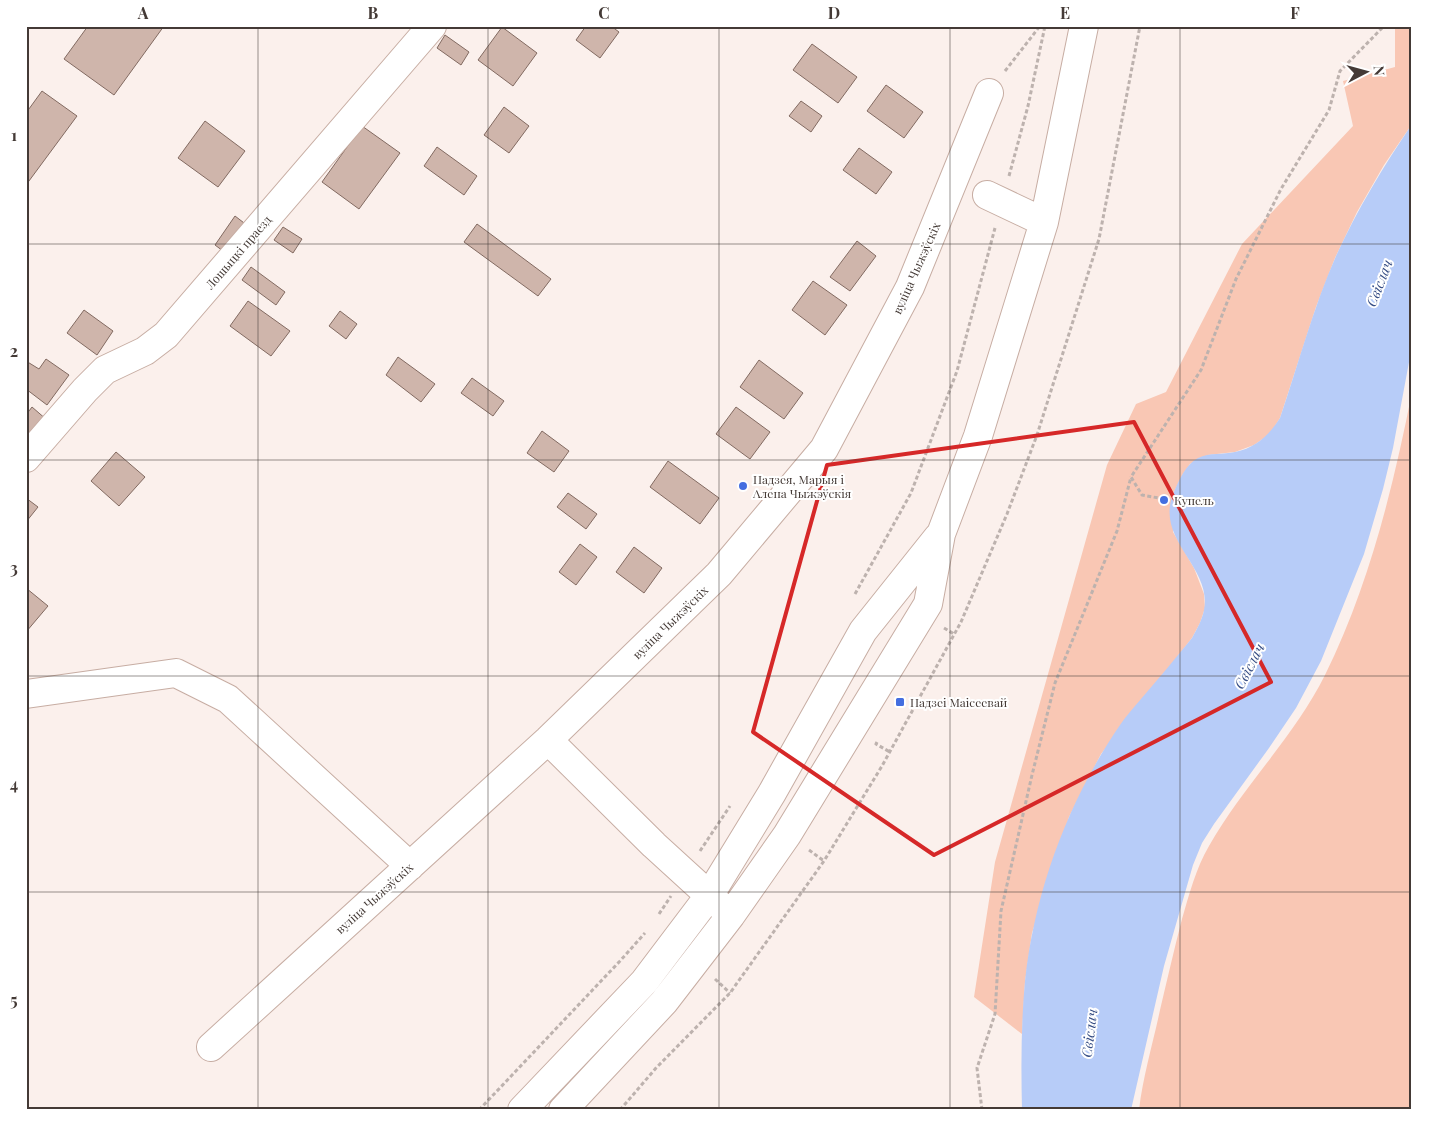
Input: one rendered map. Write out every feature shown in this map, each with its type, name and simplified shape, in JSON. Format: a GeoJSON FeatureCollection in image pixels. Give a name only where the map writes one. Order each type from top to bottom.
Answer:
{"type":"FeatureCollection","features":[{"type":"Feature","properties":{"kind":"street","name":"Лошыцкі праезд"},"geometry":{"type":"LineString","coordinates":[[26,458],[85,390],[105,370],[145,351],[166,335],[432,26]]}},
{"type":"Feature","properties":{"kind":"street"},"geometry":{"type":"LineString","coordinates":[[563,1110],[664,1002],[731,915],[787,835],[928,604],[941,534],[978,436],[1044,222],[1084,26]]}},
{"type":"Feature","properties":{"kind":"street","name":"вуліца Чыжэўскіх"},"geometry":{"type":"LineString","coordinates":[[211,1047],[548,740],[719,574],[824,449],[910,287],[989,93]]}},
{"type":"Feature","properties":{"kind":"street"},"geometry":{"type":"LineString","coordinates":[[994,199],[1044,222]]}},
{"type":"Feature","properties":{"kind":"street"},"geometry":{"type":"LineString","coordinates":[[522,1110],[644,982],[709,896],[772,792],[863,630],[941,534]]}},
{"type":"Feature","properties":{"kind":"street"},"geometry":{"type":"LineString","coordinates":[[26,694],[176,673],[228,699],[410,866]]}},
{"type":"Feature","properties":{"kind":"street"},"geometry":{"type":"LineString","coordinates":[[548,740],[685,874],[731,915]]}},
{"type":"Feature","properties":{"kind":"path"},"geometry":{"type":"LineString","coordinates":[[989,93],[1040,26]]}},
{"type":"Feature","properties":{"kind":"path"},"geometry":{"type":"LineString","coordinates":[[855,595],[911,492],[957,371],[994,199],[1028,106],[1045,26]]}},
{"type":"Feature","properties":{"kind":"path"},"geometry":{"type":"LineString","coordinates":[[982,1110],[976,1068],[995,1014],[1001,911],[1032,776],[1055,683],[1118,531],[1131,477],[1200,370],[1236,279],[1281,190],[1329,110],[1340,71],[1384,26]]}},
{"type":"Feature","properties":{"kind":"path"},"geometry":{"type":"LineString","coordinates":[[1131,477],[1142,494],[1164,499]]}},
{"type":"Feature","properties":{"kind":"path"},"geometry":{"type":"LineString","coordinates":[[658,915],[730,805]]}},
{"type":"Feature","properties":{"kind":"path"},"geometry":{"type":"LineString","coordinates":[[479,1110],[648,929]]}},
{"type":"Feature","properties":{"kind":"highlighted area"},"geometry":{"type":"Polygon","coordinates":[[[1134,422],[1271,682],[934,855],[753,732],[827,465],[1134,422]]]}},
{"type":"Feature","properties":{"kind":"shaded area"},"geometry":{"type":"Polygon","coordinates":[[[1395,26],[1412,26],[1412,124],[1384,165],[1357,212],[1335,258],[1316,307],[1280,418],[1270,434],[1254,445],[1235,452],[1208,455],[1190,464],[1173,494],[1173,532],[1194,568],[1204,594],[1205,608],[1192,638],[1101,754],[1069,817],[1032,933],[1025,982],[1022,1034],[974,997],[995,862],[1107,465],[1136,404],[1166,392],[1242,244],[1353,126],[1343,81],[1395,67],[1395,26]]]}},
{"type":"Feature","properties":{"kind":"shaded area"},"geometry":{"type":"Polygon","coordinates":[[[1412,392],[1412,1110],[1139,1110],[1173,954],[1197,872],[1204,854],[1222,824],[1284,741],[1313,698],[1341,641],[1367,572],[1378,536],[1397,464],[1412,392]]]}},
{"type":"Feature","properties":{"kind":"water","name":"Свіслач"},"geometry":{"type":"Polygon","coordinates":[[[1412,124],[1412,346],[1393,448],[1364,554],[1321,661],[1296,708],[1202,843],[1193,865],[1164,966],[1131,1110],[1022,1110],[1025,981],[1037,913],[1057,847],[1070,815],[1101,754],[1125,718],[1192,638],[1204,610],[1204,595],[1200,580],[1177,539],[1171,524],[1170,509],[1174,492],[1183,473],[1198,458],[1243,450],[1256,444],[1271,430],[1280,418],[1313,316],[1336,256],[1371,189],[1412,124]]]}},
{"type":"Feature","properties":{"kind":"building"},"geometry":{"type":"Polygon","coordinates":[[[88,26],[164,26],[114,95],[64,59],[88,26]]]}},
{"type":"Feature","properties":{"kind":"building"},"geometry":{"type":"Polygon","coordinates":[[[586,26],[611,26],[619,32],[600,58],[576,40],[586,26]]]}},
{"type":"Feature","properties":{"kind":"building"},"geometry":{"type":"Polygon","coordinates":[[[502,27],[537,53],[513,86],[478,60],[502,27]]]}},
{"type":"Feature","properties":{"kind":"building"},"geometry":{"type":"Polygon","coordinates":[[[445,35],[469,52],[461,65],[437,48],[445,35]]]}},
{"type":"Feature","properties":{"kind":"building"},"geometry":{"type":"Polygon","coordinates":[[[812,44],[857,77],[838,103],[793,70],[812,44]]]}},
{"type":"Feature","properties":{"kind":"building"},"geometry":{"type":"Polygon","coordinates":[[[886,85],[923,112],[904,138],[867,111],[886,85]]]}},
{"type":"Feature","properties":{"kind":"building"},"geometry":{"type":"Polygon","coordinates":[[[42,91],[77,116],[26,185],[26,113],[42,91]]]}},
{"type":"Feature","properties":{"kind":"building"},"geometry":{"type":"Polygon","coordinates":[[[801,101],[822,116],[811,132],[789,116],[801,101]]]}},
{"type":"Feature","properties":{"kind":"building"},"geometry":{"type":"Polygon","coordinates":[[[504,107],[529,126],[509,153],[484,135],[504,107]]]}},
{"type":"Feature","properties":{"kind":"building"},"geometry":{"type":"Polygon","coordinates":[[[205,121],[245,151],[218,187],[178,158],[205,121]]]}},
{"type":"Feature","properties":{"kind":"building"},"geometry":{"type":"Polygon","coordinates":[[[362,126],[400,153],[359,209],[322,182],[362,126]]]}},
{"type":"Feature","properties":{"kind":"building"},"geometry":{"type":"Polygon","coordinates":[[[437,147],[477,176],[464,195],[424,166],[437,147]]]}},
{"type":"Feature","properties":{"kind":"building"},"geometry":{"type":"Polygon","coordinates":[[[859,148],[892,172],[876,194],[843,170],[859,148]]]}},
{"type":"Feature","properties":{"kind":"building"},"geometry":{"type":"Polygon","coordinates":[[[235,216],[248,226],[227,254],[215,245],[235,216]]]}},
{"type":"Feature","properties":{"kind":"building"},"geometry":{"type":"Polygon","coordinates":[[[477,224],[551,279],[538,296],[464,242],[477,224]]]}},
{"type":"Feature","properties":{"kind":"building"},"geometry":{"type":"Polygon","coordinates":[[[283,227],[302,239],[293,253],[274,240],[283,227]]]}},
{"type":"Feature","properties":{"kind":"building"},"geometry":{"type":"Polygon","coordinates":[[[857,241],[876,256],[850,291],[830,277],[857,241]]]}},
{"type":"Feature","properties":{"kind":"building"},"geometry":{"type":"Polygon","coordinates":[[[251,267],[285,292],[276,305],[242,280],[251,267]]]}},
{"type":"Feature","properties":{"kind":"building"},"geometry":{"type":"Polygon","coordinates":[[[813,281],[847,305],[825,335],[792,310],[813,281]]]}},
{"type":"Feature","properties":{"kind":"building"},"geometry":{"type":"Polygon","coordinates":[[[248,301],[290,331],[271,356],[230,326],[248,301]]]}},
{"type":"Feature","properties":{"kind":"building"},"geometry":{"type":"Polygon","coordinates":[[[84,310],[113,331],[97,355],[67,333],[84,310]]]}},
{"type":"Feature","properties":{"kind":"building"},"geometry":{"type":"Polygon","coordinates":[[[340,311],[357,324],[346,339],[329,326],[340,311]]]}},
{"type":"Feature","properties":{"kind":"building"},"geometry":{"type":"Polygon","coordinates":[[[398,357],[435,384],[421,402],[386,375],[398,357]]]}},
{"type":"Feature","properties":{"kind":"building"},"geometry":{"type":"Polygon","coordinates":[[[46,359],[69,375],[47,405],[26,389],[26,361],[39,369],[46,359]]]}},
{"type":"Feature","properties":{"kind":"building"},"geometry":{"type":"Polygon","coordinates":[[[759,360],[803,393],[784,419],[740,387],[759,360]]]}},
{"type":"Feature","properties":{"kind":"building"},"geometry":{"type":"Polygon","coordinates":[[[472,378],[504,401],[493,416],[461,393],[472,378]]]}},
{"type":"Feature","properties":{"kind":"building"},"geometry":{"type":"Polygon","coordinates":[[[32,407],[47,420],[34,436],[26,430],[26,415],[32,407]]]}},
{"type":"Feature","properties":{"kind":"building"},"geometry":{"type":"Polygon","coordinates":[[[736,407],[770,432],[750,459],[716,434],[736,407]]]}},
{"type":"Feature","properties":{"kind":"building"},"geometry":{"type":"Polygon","coordinates":[[[542,431],[569,451],[554,472],[527,453],[542,431]]]}},
{"type":"Feature","properties":{"kind":"building"},"geometry":{"type":"Polygon","coordinates":[[[116,452],[145,477],[119,506],[91,481],[116,452]]]}},
{"type":"Feature","properties":{"kind":"building"},"geometry":{"type":"Polygon","coordinates":[[[668,461],[719,498],[700,524],[650,487],[668,461]]]}},
{"type":"Feature","properties":{"kind":"building"},"geometry":{"type":"Polygon","coordinates":[[[568,493],[597,514],[586,529],[557,507],[568,493]]]}},
{"type":"Feature","properties":{"kind":"building"},"geometry":{"type":"Polygon","coordinates":[[[26,498],[38,507],[26,522],[26,498]]]}},
{"type":"Feature","properties":{"kind":"building"},"geometry":{"type":"Polygon","coordinates":[[[580,544],[597,557],[576,585],[559,572],[580,544]]]}},
{"type":"Feature","properties":{"kind":"building"},"geometry":{"type":"Polygon","coordinates":[[[634,547],[662,568],[644,593],[616,572],[634,547]]]}},
{"type":"Feature","properties":{"kind":"building"},"geometry":{"type":"Polygon","coordinates":[[[26,588],[48,606],[26,632],[26,588]]]}},
{"type":"Feature","properties":{"kind":"place","name":"Надзея, Марыя і Алена Чыжэўскія"},"geometry":{"type":"Point","coordinates":[743,486]}},
{"type":"Feature","properties":{"kind":"place","name":"Купель"},"geometry":{"type":"Point","coordinates":[1164,500]}},
{"type":"Feature","properties":{"kind":"place","name":"Надзеі Маісеевай"},"geometry":{"type":"Point","coordinates":[900,702]}}]}
